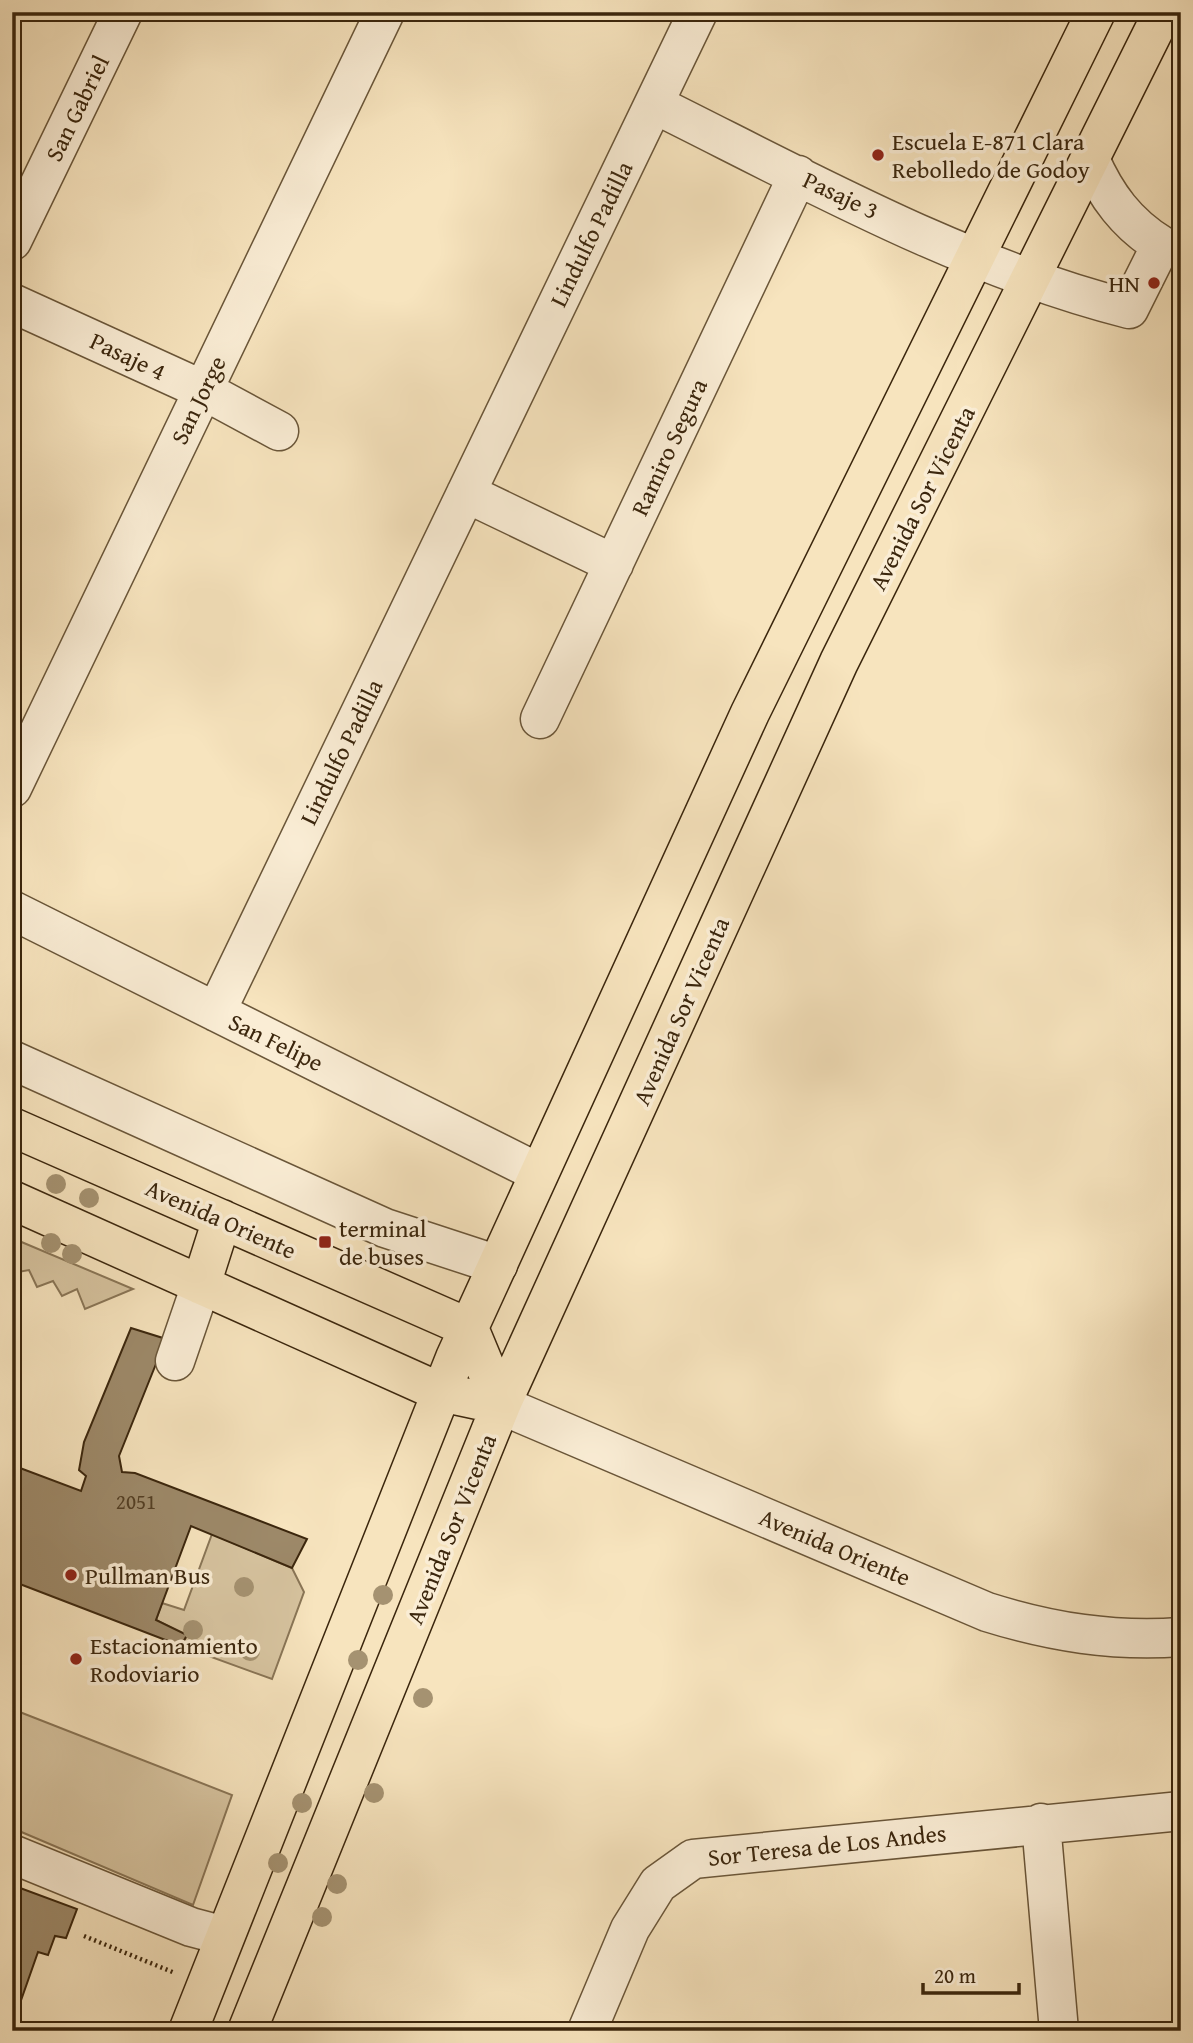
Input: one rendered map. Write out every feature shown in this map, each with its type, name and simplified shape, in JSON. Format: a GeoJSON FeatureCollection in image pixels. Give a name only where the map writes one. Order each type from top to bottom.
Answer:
{"type":"FeatureCollection","features":[{"type":"Feature","properties":{"kind":"main road"},"geometry":{"type":"LineString","coordinates":[[188,2031],[440,1392],[756,701],[1096,12]]}},
{"type":"Feature","properties":{"kind":"main road","name":"Avenida Sor Vicenta"},"geometry":{"type":"LineString","coordinates":[[253,2014],[501,1405],[839,662],[1163,12]]}},
{"type":"Feature","properties":{"kind":"main road","name":"Avenida Oriente"},"geometry":{"type":"LineString","coordinates":[[12,1127],[469,1328]]}},
{"type":"Feature","properties":{"kind":"main road","name":"Avenida Oriente"},"geometry":{"type":"LineString","coordinates":[[12,1200],[440,1392],[501,1405]]}},
{"type":"Feature","properties":{"kind":"main road"},"geometry":{"type":"LineString","coordinates":[[201,1285],[222,1219]]}},
{"type":"Feature","properties":{"kind":"main road"},"geometry":{"type":"LineString","coordinates":[[469,1328],[501,1405]]}},
{"type":"Feature","properties":{"kind":"main road"},"geometry":{"type":"LineString","coordinates":[[225,1936],[248,1961],[253,2014]]}},
{"type":"Feature","properties":{"kind":"street","name":"San Gabriel"},"geometry":{"type":"LineString","coordinates":[[12,241],[123,12]]}},
{"type":"Feature","properties":{"kind":"street","name":"San Jorge"},"geometry":{"type":"LineString","coordinates":[[12,788],[385,12]]}},
{"type":"Feature","properties":{"kind":"street","name":"Lindulfo Padilla"},"geometry":{"type":"LineString","coordinates":[[216,1012],[698,12]]}},
{"type":"Feature","properties":{"kind":"street","name":"Pasaje 3"},"geometry":{"type":"LineString","coordinates":[[654,104],[975,258],[1030,280],[1129,309],[1161,245],[1133,225],[1115,205],[1090,159]]}},
{"type":"Feature","properties":{"kind":"street","name":"Ramiro Segura"},"geometry":{"type":"LineString","coordinates":[[540,719],[798,175]]}},
{"type":"Feature","properties":{"kind":"street","name":"Pasaje 4"},"geometry":{"type":"LineString","coordinates":[[12,303],[203,390],[279,431]]}},
{"type":"Feature","properties":{"kind":"street"},"geometry":{"type":"LineString","coordinates":[[466,493],[614,564]]}},
{"type":"Feature","properties":{"kind":"street","name":"San Felipe"},"geometry":{"type":"LineString","coordinates":[[12,911],[539,1173]]}},
{"type":"Feature","properties":{"kind":"street"},"geometry":{"type":"LineString","coordinates":[[12,1060],[385,1228],[498,1265]]}},
{"type":"Feature","properties":{"kind":"street"},"geometry":{"type":"LineString","coordinates":[[175,1361],[201,1285]]}},
{"type":"Feature","properties":{"kind":"street","name":"Avenida Oriente"},"geometry":{"type":"LineString","coordinates":[[501,1405],[987,1612],[1027,1625],[1109,1639],[1181,1637]]}},
{"type":"Feature","properties":{"kind":"street","name":"Sor Teresa de Los Andes"},"geometry":{"type":"LineString","coordinates":[[587,2031],[629,1929],[658,1884],[692,1859],[1181,1811]]}},
{"type":"Feature","properties":{"kind":"street"},"geometry":{"type":"LineString","coordinates":[[1041,1823],[1059,2031]]}},
{"type":"Feature","properties":{"kind":"street"},"geometry":{"type":"LineString","coordinates":[[12,1854],[191,1927],[225,1936]]}},
{"type":"Feature","properties":{"kind":"path"},"geometry":{"type":"LineString","coordinates":[[84,1936],[175,1973],[206,1982]]}},
{"type":"Feature","properties":{"kind":"shaded area"},"geometry":{"type":"Polygon","coordinates":[[[12,1238],[133,1289],[85,1309],[77,1289],[62,1296],[53,1281],[37,1287],[29,1270],[12,1273],[12,1238]]]}},
{"type":"Feature","properties":{"kind":"shaded area"},"geometry":{"type":"Polygon","coordinates":[[[212,1534],[292,1568],[304,1592],[272,1679],[181,1646],[187,1636],[156,1620],[162,1603],[184,1610],[212,1534]]]}},
{"type":"Feature","properties":{"kind":"shaded area"},"geometry":{"type":"Polygon","coordinates":[[[12,1709],[232,1795],[193,1905],[12,1828],[12,1709]]]}},
{"type":"Feature","properties":{"kind":"building"},"geometry":{"type":"Polygon","coordinates":[[[131,1328],[166,1339],[119,1456],[122,1472],[135,1473],[307,1539],[292,1568],[191,1526],[156,1620],[187,1635],[181,1646],[12,1581],[12,1465],[81,1491],[86,1476],[79,1470],[84,1442],[131,1328]]]}},
{"type":"Feature","properties":{"kind":"building"},"geometry":{"type":"Polygon","coordinates":[[[12,1885],[77,1909],[66,1938],[55,1936],[48,1955],[38,1952],[12,2026],[12,1885]]]}},
{"type":"Feature","properties":{"kind":"place","name":"Escuela E-871 Clara Rebolledo de Godoy"},"geometry":{"type":"Point","coordinates":[878,155]}},
{"type":"Feature","properties":{"kind":"place","name":"HN"},"geometry":{"type":"Point","coordinates":[1154,283]}},
{"type":"Feature","properties":{"kind":"place","name":"terminal de buses"},"geometry":{"type":"Point","coordinates":[325,1242]}},
{"type":"Feature","properties":{"kind":"place","name":"Pullman Bus"},"geometry":{"type":"Point","coordinates":[71,1575]}},
{"type":"Feature","properties":{"kind":"place","name":"Estacionamiento Rodoviario"},"geometry":{"type":"Point","coordinates":[76,1659]}}]}
